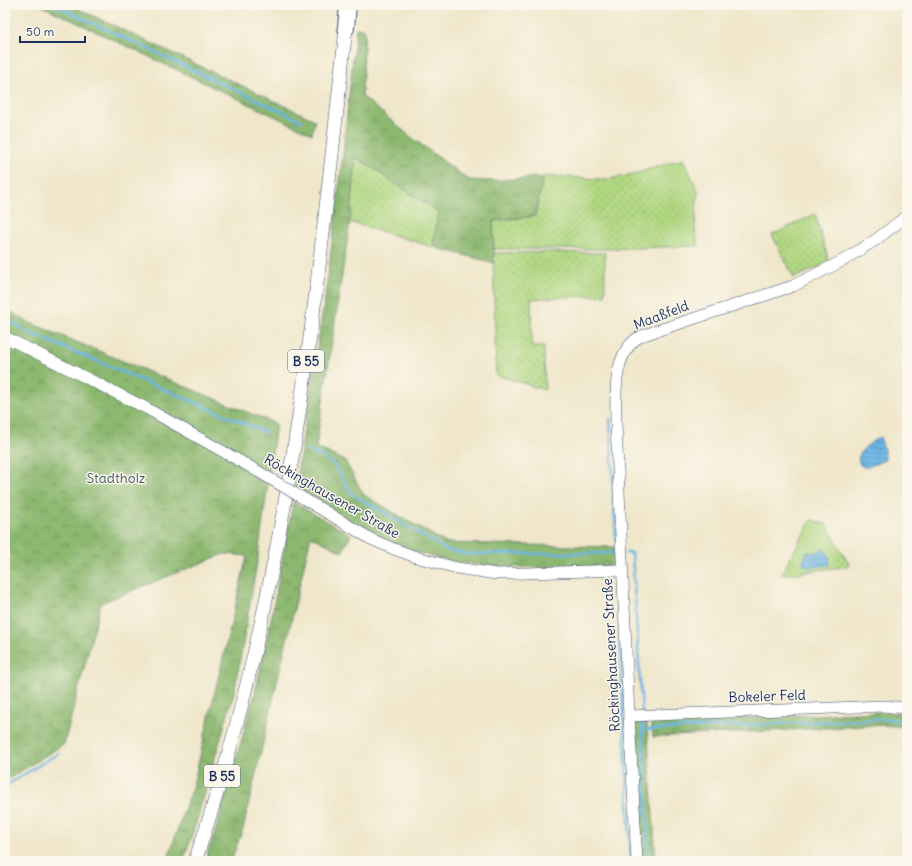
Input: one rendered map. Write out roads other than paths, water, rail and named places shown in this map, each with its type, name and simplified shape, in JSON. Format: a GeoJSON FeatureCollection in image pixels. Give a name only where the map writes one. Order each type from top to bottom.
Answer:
{"type":"FeatureCollection","features":[{"type":"Feature","properties":{"kind":"highway","name":"B 55"},"geometry":{"type":"LineString","coordinates":[[346,28],[348,5]]}},
{"type":"Feature","properties":{"kind":"main road","name":"B 55"},"geometry":{"type":"LineString","coordinates":[[195,861],[208,823],[246,690],[262,622],[292,456],[316,296],[346,28]]}},
{"type":"Feature","properties":{"kind":"street","name":"Maaßfeld"},"geometry":{"type":"LineString","coordinates":[[622,570],[615,385],[622,359],[628,347],[636,338],[793,286],[842,262],[874,241],[907,216]]}},
{"type":"Feature","properties":{"kind":"street","name":"Röckinghausener Straße"},"geometry":{"type":"LineString","coordinates":[[5,337],[146,408],[247,465],[372,539],[394,549],[416,557],[457,568],[496,574],[622,570],[636,861]]}},
{"type":"Feature","properties":{"kind":"street","name":"Bokeler Feld"},"geometry":{"type":"LineString","coordinates":[[629,716],[883,706],[907,708]]}},
{"type":"Feature","properties":{"kind":"water"},"geometry":{"type":"Polygon","coordinates":[[[880,437],[885,452],[885,460],[869,467],[861,466],[858,459],[859,455],[869,444],[880,437]]]}},
{"type":"Feature","properties":{"kind":"water"},"geometry":{"type":"Polygon","coordinates":[[[821,549],[824,549],[828,555],[830,561],[829,565],[810,567],[804,565],[803,561],[807,552],[815,553],[821,549]]]}},
{"type":"Feature","properties":{"kind":"waterway"},"geometry":{"type":"LineString","coordinates":[[54,5],[302,121]]}},
{"type":"Feature","properties":{"kind":"waterway"},"geometry":{"type":"LineString","coordinates":[[5,318],[30,333],[265,432]]}},
{"type":"Feature","properties":{"kind":"waterway"},"geometry":{"type":"LineString","coordinates":[[610,419],[616,540]]}},
{"type":"Feature","properties":{"kind":"waterway"},"geometry":{"type":"LineString","coordinates":[[307,450],[323,457],[334,465],[352,494],[447,550],[465,554],[615,553]]}},
{"type":"Feature","properties":{"kind":"waterway"},"geometry":{"type":"LineString","coordinates":[[626,553],[632,553],[642,712]]}},
{"type":"Feature","properties":{"kind":"waterway"},"geometry":{"type":"LineString","coordinates":[[620,644],[631,861]]}},
{"type":"Feature","properties":{"kind":"waterway"},"geometry":{"type":"LineString","coordinates":[[643,730],[882,719],[907,721]]}},
{"type":"Feature","properties":{"kind":"waterway"},"geometry":{"type":"LineString","coordinates":[[642,721],[649,861]]}},
{"type":"Feature","properties":{"kind":"waterway"},"geometry":{"type":"LineString","coordinates":[[5,786],[59,753]]}},
{"type":"Feature","properties":{"kind":"park label","name":"Stadtholz"},"geometry":{"type":"Point","coordinates":[116,478]}}]}
